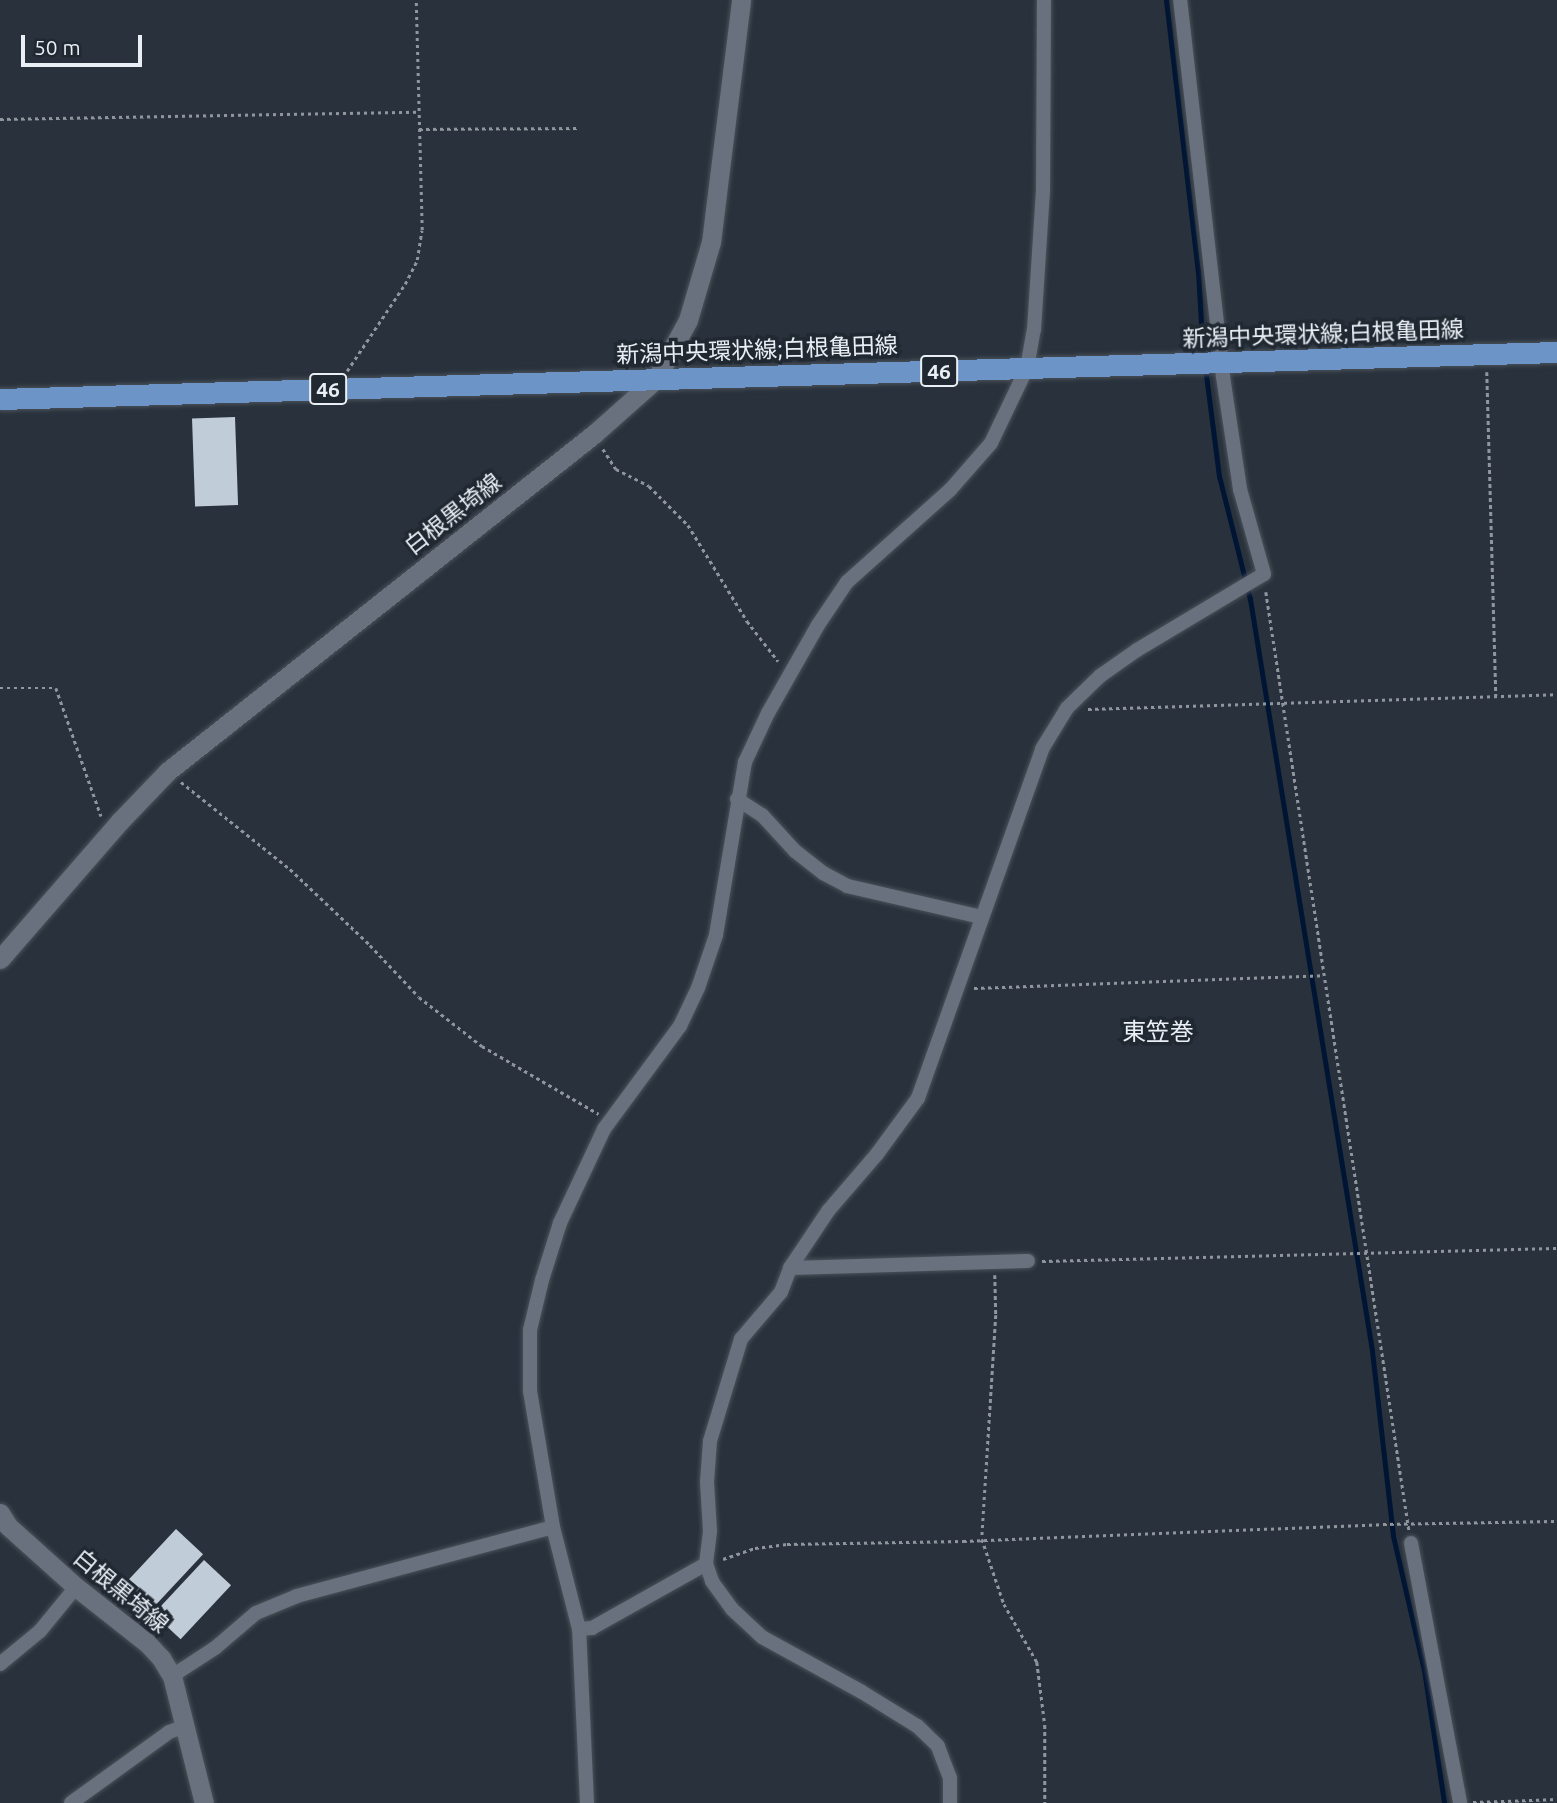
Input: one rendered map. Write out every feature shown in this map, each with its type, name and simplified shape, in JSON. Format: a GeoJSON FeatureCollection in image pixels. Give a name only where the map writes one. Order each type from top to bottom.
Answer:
{"type":"FeatureCollection","features":[{"type":"Feature","properties":{"kind":"main road","name":"白根黒埼線"},"geometry":{"type":"LineString","coordinates":[[0,959],[168,771],[594,434],[656,379],[688,320],[711,242],[741,0]]}},
{"type":"Feature","properties":{"kind":"main road","name":"新潟中央環状線;白根亀田線"},"geometry":{"type":"LineString","coordinates":[[0,399],[1557,352]]}},
{"type":"Feature","properties":{"kind":"main road","name":"白根黒埼線"},"geometry":{"type":"LineString","coordinates":[[0,1513],[8,1525],[76,1587],[147,1643],[172,1676],[204,1803]]}},
{"type":"Feature","properties":{"kind":"street"},"geometry":{"type":"LineString","coordinates":[[587,1803],[579,1629],[553,1527],[530,1391],[530,1330],[560,1223],[611,1121],[680,1026],[698,988],[716,935],[745,762],[790,674],[847,582],[950,490],[991,443],[1027,368],[1034,330],[1042,189],[1044,0]]}},
{"type":"Feature","properties":{"kind":"street"},"geometry":{"type":"LineString","coordinates":[[950,1803],[950,1778],[938,1746],[917,1726],[762,1637],[732,1609],[712,1581],[706,1564],[710,1531],[707,1482],[710,1441],[741,1339],[780,1292],[790,1268],[828,1212],[877,1154],[918,1098],[1042,749],[1066,708],[1100,676],[1136,650],[1264,575],[1240,489],[1222,364],[1180,0]]}},
{"type":"Feature","properties":{"kind":"street"},"geometry":{"type":"LineString","coordinates":[[737,800],[762,815],[795,851],[822,873],[847,886],[981,917]]}},
{"type":"Feature","properties":{"kind":"street"},"geometry":{"type":"LineString","coordinates":[[790,1268],[1028,1261]]}},
{"type":"Feature","properties":{"kind":"street"},"geometry":{"type":"LineString","coordinates":[[172,1676],[215,1648],[256,1614],[297,1596],[553,1527]]}},
{"type":"Feature","properties":{"kind":"street"},"geometry":{"type":"LineString","coordinates":[[1411,1543],[1460,1803]]}},
{"type":"Feature","properties":{"kind":"street"},"geometry":{"type":"LineString","coordinates":[[579,1629],[592,1628],[706,1564]]}},
{"type":"Feature","properties":{"kind":"street"},"geometry":{"type":"LineString","coordinates":[[0,1664],[40,1631],[76,1587]]}},
{"type":"Feature","properties":{"kind":"street"},"geometry":{"type":"LineString","coordinates":[[71,1803],[169,1732],[183,1727]]}},
{"type":"Feature","properties":{"kind":"path"},"geometry":{"type":"LineString","coordinates":[[336,389],[405,284],[417,260],[422,230],[416,0]]}},
{"type":"Feature","properties":{"kind":"path"},"geometry":{"type":"LineString","coordinates":[[0,119],[418,112]]}},
{"type":"Feature","properties":{"kind":"path"},"geometry":{"type":"LineString","coordinates":[[419,129],[580,128]]}},
{"type":"Feature","properties":{"kind":"path"},"geometry":{"type":"LineString","coordinates":[[1486,354],[1496,696]]}},
{"type":"Feature","properties":{"kind":"path"},"geometry":{"type":"LineString","coordinates":[[594,434],[616,469],[649,486],[688,525],[747,621],[790,674]]}},
{"type":"Feature","properties":{"kind":"path"},"geometry":{"type":"LineString","coordinates":[[1264,575],[1411,1543]]}},
{"type":"Feature","properties":{"kind":"path"},"geometry":{"type":"LineString","coordinates":[[0,688],[57,688],[108,835]]}},
{"type":"Feature","properties":{"kind":"path"},"geometry":{"type":"LineString","coordinates":[[1066,708],[1283,704],[1557,694]]}},
{"type":"Feature","properties":{"kind":"path"},"geometry":{"type":"LineString","coordinates":[[168,771],[290,869],[370,945],[419,997],[482,1046],[611,1121]]}},
{"type":"Feature","properties":{"kind":"path"},"geometry":{"type":"LineString","coordinates":[[957,987],[1324,975]]}},
{"type":"Feature","properties":{"kind":"path"},"geometry":{"type":"LineString","coordinates":[[1028,1261],[1368,1255],[1557,1248]]}},
{"type":"Feature","properties":{"kind":"path"},"geometry":{"type":"LineString","coordinates":[[994,1261],[996,1315],[982,1539],[1004,1604],[1037,1662],[1045,1725],[1045,1803]]}},
{"type":"Feature","properties":{"kind":"path"},"geometry":{"type":"LineString","coordinates":[[706,1564],[755,1548],[788,1544],[1402,1523],[1557,1521]]}},
{"type":"Feature","properties":{"kind":"path"},"geometry":{"type":"LineString","coordinates":[[1460,1803],[1557,1799]]}},
{"type":"Feature","properties":{"kind":"building"},"geometry":{"type":"Polygon","coordinates":[[[235,417],[238,505],[195,506],[192,419],[235,417]]]}},
{"type":"Feature","properties":{"kind":"building"},"geometry":{"type":"Polygon","coordinates":[[[176,1529],[203,1554],[153,1608],[126,1583],[176,1529]]]}},
{"type":"Feature","properties":{"kind":"building"},"geometry":{"type":"Polygon","coordinates":[[[204,1560],[231,1585],[181,1639],[154,1614],[204,1560]]]}},
{"type":"Feature","properties":{"kind":"waterway"},"geometry":{"type":"LineString","coordinates":[[1166,0],[1198,271],[1203,358]]}},
{"type":"Feature","properties":{"kind":"waterway"},"geometry":{"type":"LineString","coordinates":[[1205,367],[1219,476],[1250,599],[1372,1351],[1393,1536],[1424,1670],[1444,1803]]}},
{"type":"Feature","properties":{"kind":"district","name":"東笠巻"},"geometry":{"type":"Point","coordinates":[1158,1032]}}]}
